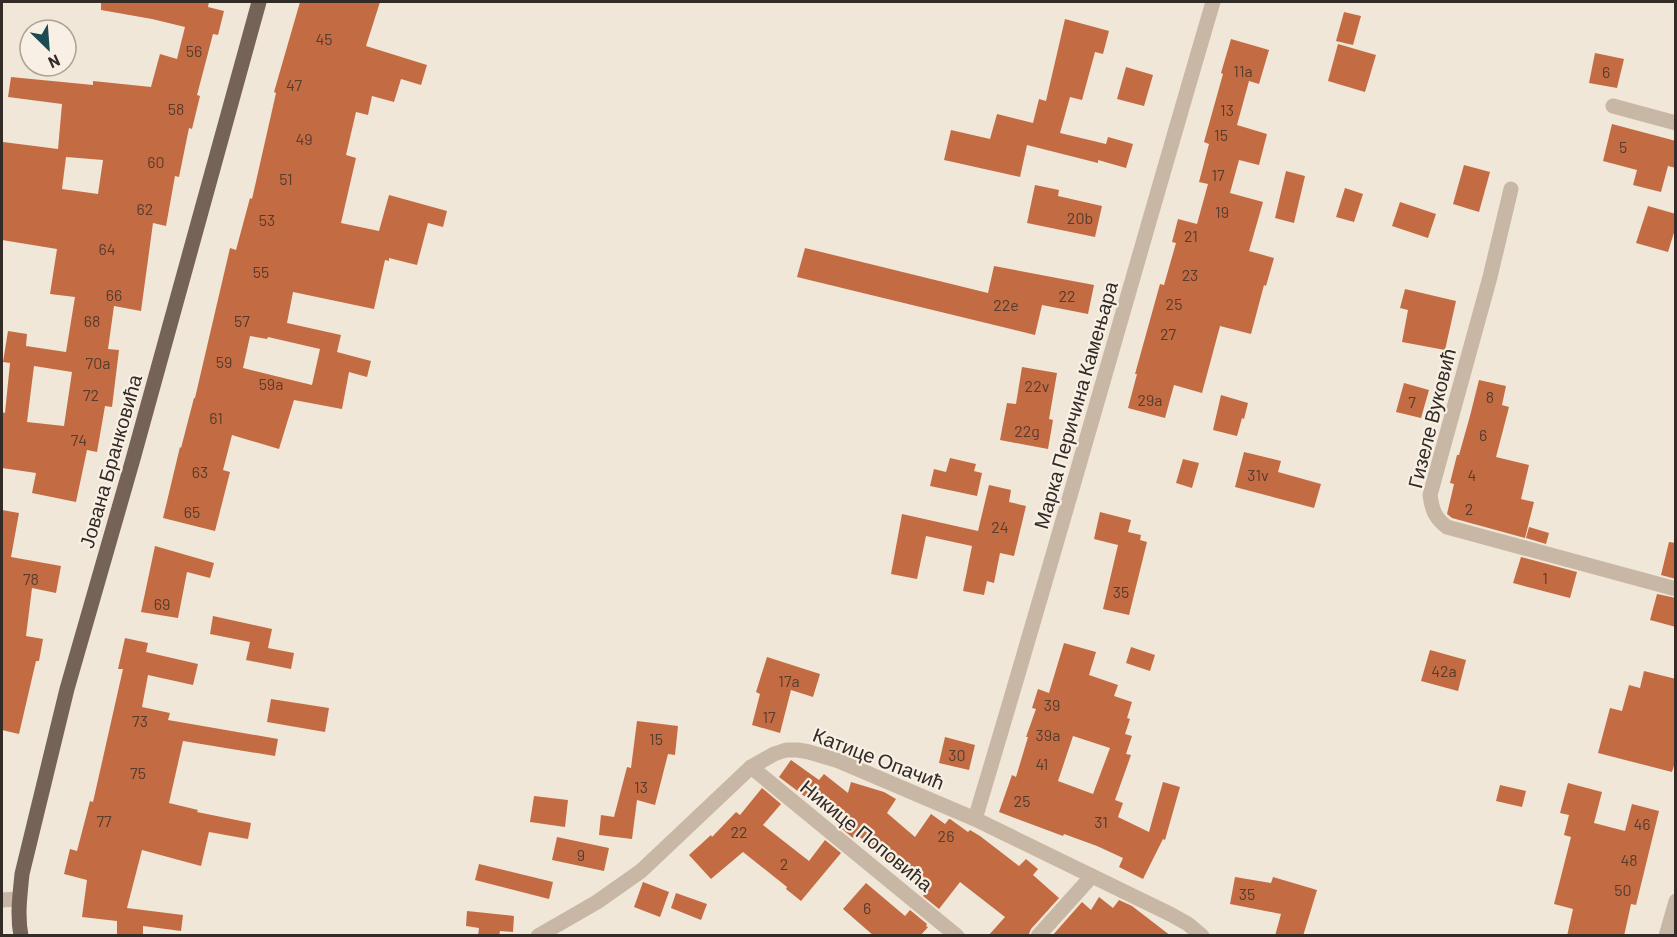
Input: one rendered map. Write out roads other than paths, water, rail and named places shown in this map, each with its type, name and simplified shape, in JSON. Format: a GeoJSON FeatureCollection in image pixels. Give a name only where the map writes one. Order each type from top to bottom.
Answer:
{"type":"FeatureCollection","features":[{"type":"Feature","properties":{"kind":"main road","name":"Јована Бранковића"},"geometry":{"type":"LineString","coordinates":[[21,936],[19,899],[22,874],[67,689],[259,2]]}},
{"type":"Feature","properties":{"kind":"street","name":"Марка Перичина Камењара"},"geometry":{"type":"LineString","coordinates":[[975,819],[1046,582],[1213,2]]}},
{"type":"Feature","properties":{"kind":"street"},"geometry":{"type":"LineString","coordinates":[[1613,106],[1676,123]]}},
{"type":"Feature","properties":{"kind":"street","name":"Гизеле Вуковић"},"geometry":{"type":"LineString","coordinates":[[1511,189],[1490,276],[1430,495],[1432,509],[1439,521],[1447,527],[1676,589]]}},
{"type":"Feature","properties":{"kind":"street","name":"Катице Опачић"},"geometry":{"type":"LineString","coordinates":[[538,936],[597,902],[641,871],[751,767],[763,759],[786,750],[809,752],[839,761],[975,819],[1170,914],[1188,924],[1202,936]]}},
{"type":"Feature","properties":{"kind":"street","name":"Никице Поповића"},"geometry":{"type":"LineString","coordinates":[[751,767],[957,936]]}},
{"type":"Feature","properties":{"kind":"street"},"geometry":{"type":"LineString","coordinates":[[1038,936],[1092,876]]}},
{"type":"Feature","properties":{"kind":"street"},"geometry":{"type":"LineString","coordinates":[[2,900],[19,899]]}},
{"type":"Feature","properties":{"kind":"street"},"geometry":{"type":"LineString","coordinates":[[1666,936],[1676,901]]}}]}
